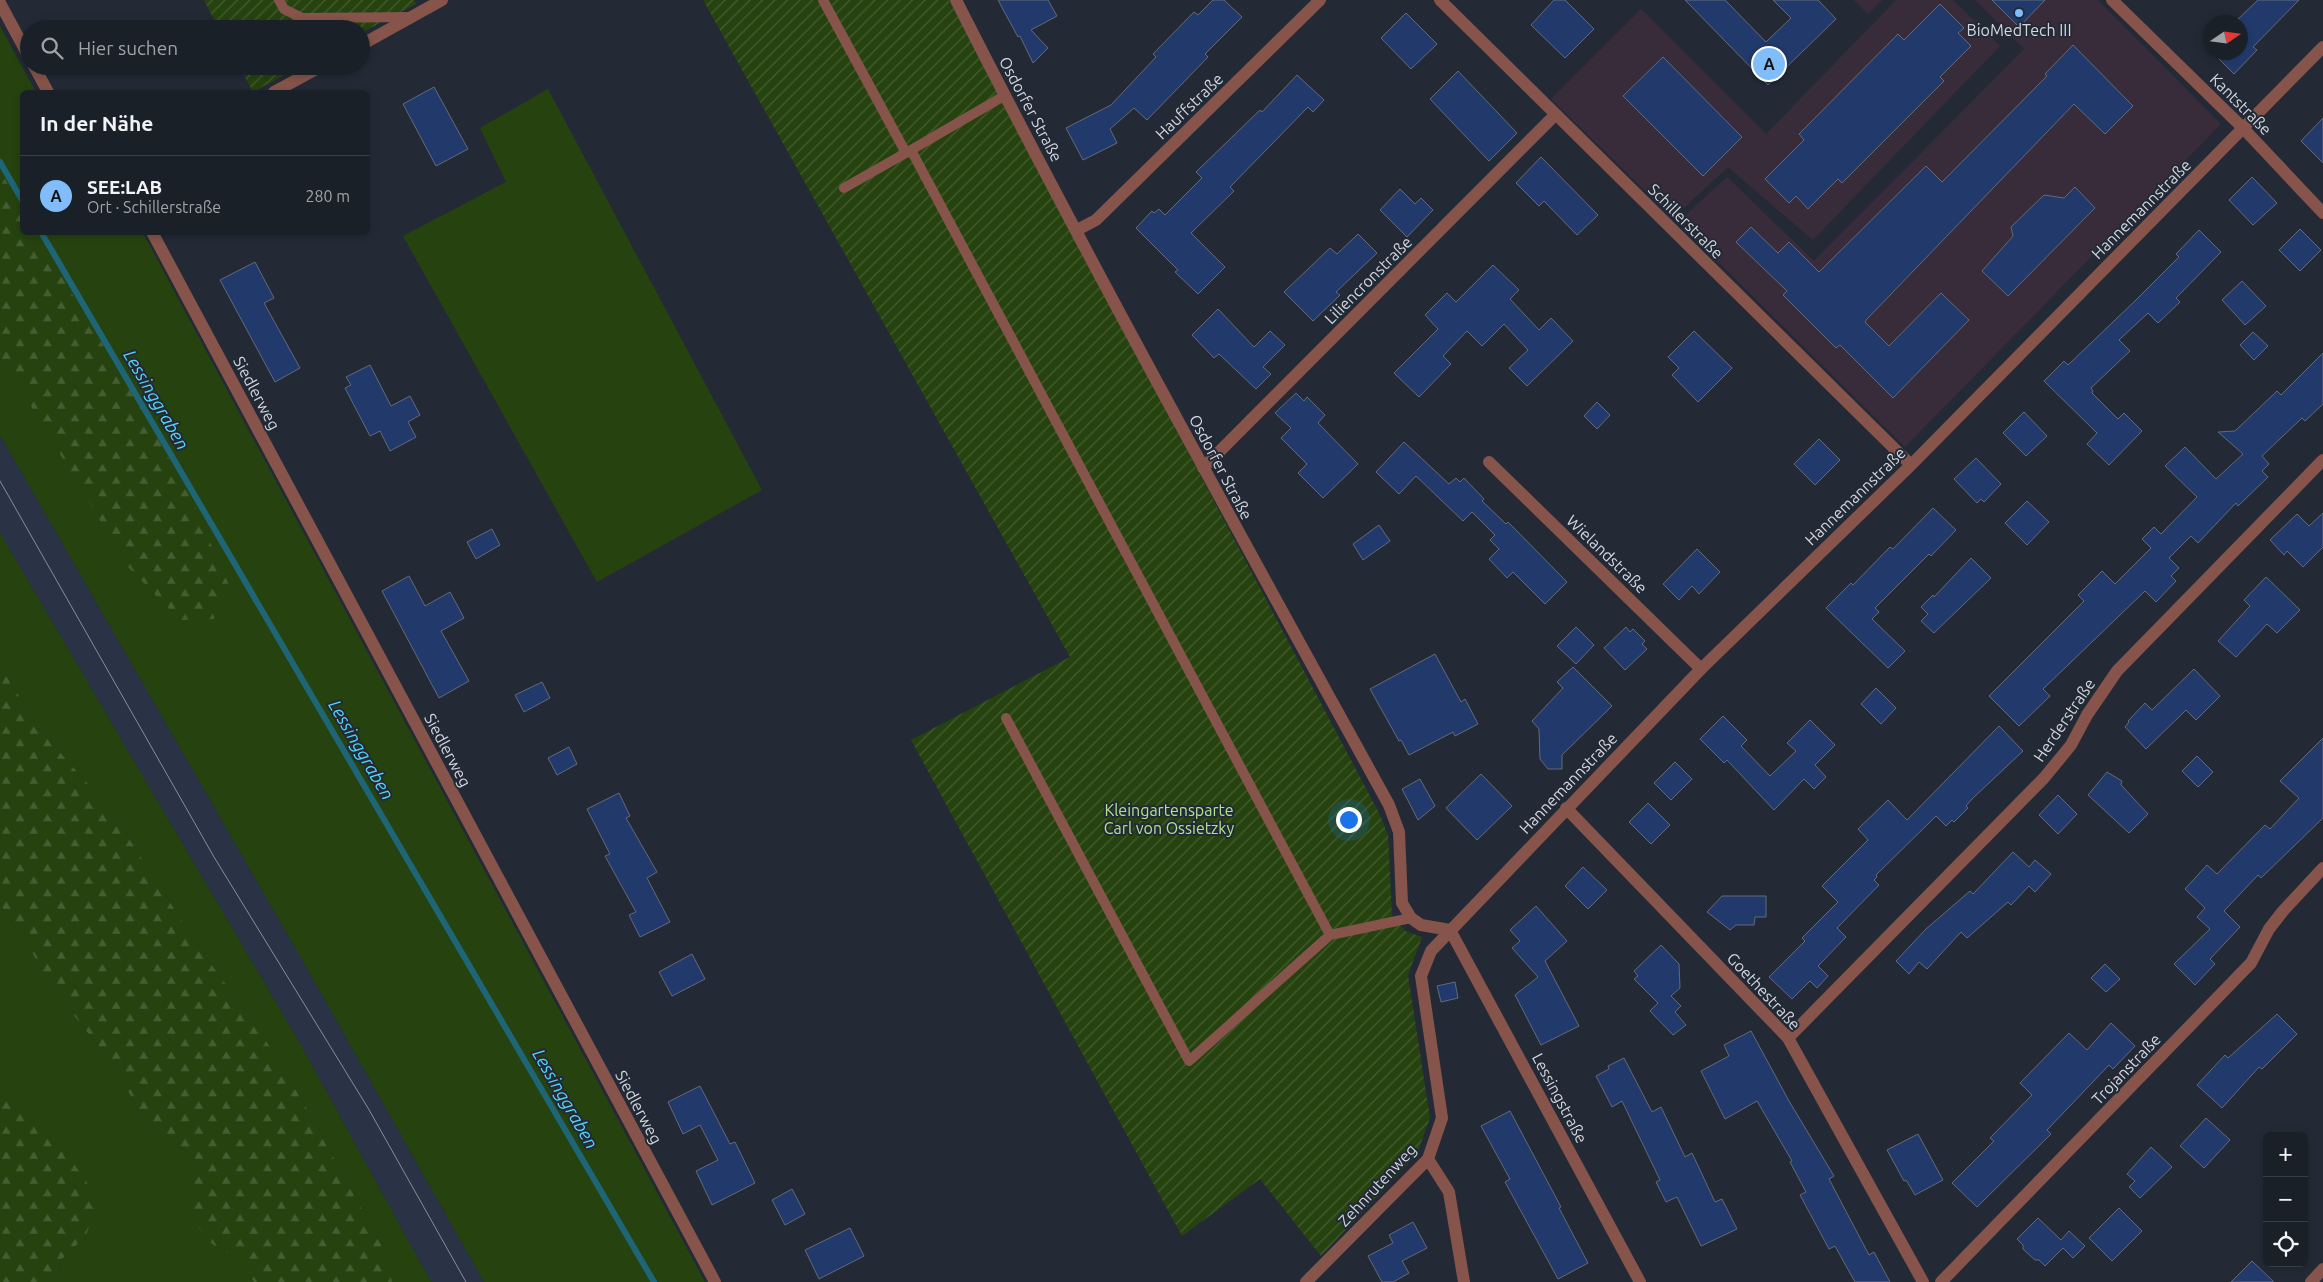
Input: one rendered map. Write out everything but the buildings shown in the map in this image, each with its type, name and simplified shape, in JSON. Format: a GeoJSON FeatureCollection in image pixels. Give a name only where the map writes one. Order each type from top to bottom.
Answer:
{"type":"FeatureCollection","features":[{"type":"Feature","properties":{"kind":"street"},"geometry":{"type":"LineString","coordinates":[[370,40],[442,0]]}},
{"type":"Feature","properties":{"kind":"street","name":"Osdorfer Straße"},"geometry":{"type":"LineString","coordinates":[[956,0],[1004,96],[1203,468],[1389,805],[1399,832],[1402,903],[1410,918]]}},
{"type":"Feature","properties":{"kind":"street","name":"Hauffstraße"},"geometry":{"type":"LineString","coordinates":[[1077,230],[1096,220],[1320,0]]}},
{"type":"Feature","properties":{"kind":"street","name":"Schillerstraße"},"geometry":{"type":"LineString","coordinates":[[1440,0],[1911,465]]}},
{"type":"Feature","properties":{"kind":"street","name":"Kantstraße"},"geometry":{"type":"LineString","coordinates":[[2112,0],[2243,128],[2323,213]]}},
{"type":"Feature","properties":{"kind":"street"},"geometry":{"type":"LineString","coordinates":[[0,3],[20,40]]}},
{"type":"Feature","properties":{"kind":"street","name":"Hannemannstraße"},"geometry":{"type":"LineString","coordinates":[[1421,976],[1431,951],[1566,808],[1701,669],[1911,465],[2323,47]]}},
{"type":"Feature","properties":{"kind":"street"},"geometry":{"type":"LineString","coordinates":[[39,75],[47,90]]}},
{"type":"Feature","properties":{"kind":"street"},"geometry":{"type":"LineString","coordinates":[[278,90],[305,75]]}},
{"type":"Feature","properties":{"kind":"street","name":"Liliencronstraße"},"geometry":{"type":"LineString","coordinates":[[1203,468],[1555,115]]}},
{"type":"Feature","properties":{"kind":"street","name":"Siedlerweg"},"geometry":{"type":"LineString","coordinates":[[154,235],[714,1282]]}},
{"type":"Feature","properties":{"kind":"street","name":"Herderstraße"},"geometry":{"type":"LineString","coordinates":[[1788,1038],[2044,778],[2071,745],[2087,716],[2117,671],[2323,460]]}},
{"type":"Feature","properties":{"kind":"street","name":"Wielandstraße"},"geometry":{"type":"LineString","coordinates":[[1489,462],[1701,669]]}},
{"type":"Feature","properties":{"kind":"street","name":"Goethestraße"},"geometry":{"type":"LineString","coordinates":[[1566,808],[1788,1038],[1924,1282]]}},
{"type":"Feature","properties":{"kind":"street","name":"Trojanstraße"},"geometry":{"type":"LineString","coordinates":[[1941,1282],[2251,963],[2270,929],[2283,911],[2323,868]]}},
{"type":"Feature","properties":{"kind":"street"},"geometry":{"type":"LineString","coordinates":[[1410,918],[1421,925],[1450,930]]}},
{"type":"Feature","properties":{"kind":"street","name":"Lessingstraße"},"geometry":{"type":"LineString","coordinates":[[1450,930],[1640,1282]]}},
{"type":"Feature","properties":{"kind":"street","name":"Zehnrutenweg"},"geometry":{"type":"LineString","coordinates":[[1306,1282],[1428,1159],[1442,1118],[1421,976]]}},
{"type":"Feature","properties":{"kind":"street"},"geometry":{"type":"LineString","coordinates":[[1428,1159],[1449,1192],[1464,1282]]}},
{"type":"Feature","properties":{"kind":"street"},"geometry":{"type":"LineString","coordinates":[[2311,1282],[2323,1269]]}},
{"type":"Feature","properties":{"kind":"lane"},"geometry":{"type":"LineString","coordinates":[[279,0],[284,9],[302,18],[413,17]]}},
{"type":"Feature","properties":{"kind":"lane"},"geometry":{"type":"LineString","coordinates":[[823,0],[908,151],[1330,936]]}},
{"type":"Feature","properties":{"kind":"lane"},"geometry":{"type":"LineString","coordinates":[[844,188],[1004,96]]}},
{"type":"Feature","properties":{"kind":"lane"},"geometry":{"type":"LineString","coordinates":[[1006,718],[1189,1062],[1330,936],[1410,918]]}},
{"type":"Feature","properties":{"kind":"shaded area"},"geometry":{"type":"Polygon","coordinates":[[[1854,0],[1882,0],[1868,14],[1854,0]]]}},
{"type":"Feature","properties":{"kind":"shaded area"},"geometry":{"type":"Polygon","coordinates":[[[1896,0],[1953,0],[2000,46],[1813,240],[1728,167],[1673,218],[1551,99],[1641,9],[1766,134],[1896,0]]]}},
{"type":"Feature","properties":{"kind":"shaded area"},"geometry":{"type":"Polygon","coordinates":[[[1975,0],[2098,0],[2221,124],[1905,447],[1678,222],[1727,177],[1814,261],[2024,49],[1975,0]]]}},
{"type":"Feature","properties":{"kind":"shaded area"},"geometry":{"type":"Polygon","coordinates":[[[0,435],[312,977],[484,1282],[431,1282],[302,1047],[0,533],[0,435]]]}},
{"type":"Feature","properties":{"kind":"green space"},"geometry":{"type":"Polygon","coordinates":[[[204,0],[414,0],[416,4],[370,28],[370,20],[214,20],[204,0]]]}},
{"type":"Feature","properties":{"kind":"green space","name":"Kleingartensparte Carl von Ossietzky"},"geometry":{"type":"Polygon","coordinates":[[[703,0],[949,0],[1379,813],[1388,835],[1392,916],[1405,931],[1422,937],[1408,975],[1430,1118],[1417,1154],[1321,1256],[1260,1179],[1182,1236],[911,740],[1070,657],[703,0]]]}},
{"type":"Feature","properties":{"kind":"green space"},"geometry":{"type":"Polygon","coordinates":[[[0,26],[20,63],[20,75],[27,75],[35,90],[20,90],[20,235],[144,235],[705,1282],[484,1282],[312,977],[0,435],[0,26]]]}},
{"type":"Feature","properties":{"kind":"green space"},"geometry":{"type":"Polygon","coordinates":[[[244,75],[284,75],[257,90],[252,90],[244,75]]]}},
{"type":"Feature","properties":{"kind":"green space"},"geometry":{"type":"Polygon","coordinates":[[[548,89],[762,490],[597,582],[403,236],[506,182],[480,128],[548,89]]]}},
{"type":"Feature","properties":{"kind":"green space"},"geometry":{"type":"Polygon","coordinates":[[[0,170],[20,206],[20,235],[36,235],[145,414],[194,505],[228,583],[214,619],[180,620],[129,568],[0,355],[0,170]]]}},
{"type":"Feature","properties":{"kind":"green space"},"geometry":{"type":"Polygon","coordinates":[[[0,533],[302,1047],[431,1282],[392,1282],[384,1250],[309,1112],[259,1029],[202,952],[110,809],[35,724],[0,663],[0,533]]]}},
{"type":"Feature","properties":{"kind":"green space"},"geometry":{"type":"Polygon","coordinates":[[[0,663],[35,724],[110,809],[202,952],[259,1029],[309,1112],[384,1250],[392,1282],[254,1282],[236,1258],[212,1244],[190,1216],[190,1189],[202,1167],[191,1153],[172,1144],[146,1124],[115,1067],[52,988],[30,949],[0,904],[0,663]]]}},
{"type":"Feature","properties":{"kind":"green space"},"geometry":{"type":"Polygon","coordinates":[[[0,904],[30,949],[52,988],[115,1067],[146,1124],[172,1144],[191,1153],[202,1167],[190,1189],[212,1244],[236,1258],[254,1282],[56,1282],[61,1260],[86,1236],[12,1094],[0,1096],[0,904]]]}},
{"type":"Feature","properties":{"kind":"green space"},"geometry":{"type":"Polygon","coordinates":[[[12,1093],[38,1117],[86,1180],[95,1206],[86,1236],[61,1260],[56,1282],[0,1282],[0,1096],[12,1093]]]}},
{"type":"Feature","properties":{"kind":"waterway","name":"Lessinggraben"},"geometry":{"type":"LineString","coordinates":[[0,162],[20,197]]}},
{"type":"Feature","properties":{"kind":"waterway","name":"Lessinggraben"},"geometry":{"type":"LineString","coordinates":[[43,235],[654,1282]]}},
{"type":"Feature","properties":{"kind":"tram line"},"geometry":{"type":"LineString","coordinates":[[0,481],[214,857],[368,1108],[466,1282]]}},
{"type":"Feature","properties":{"kind":"place","name":"BioMedTech III"},"geometry":{"type":"Point","coordinates":[2019,13]}},
{"type":"Feature","properties":{"kind":"place","name":"SEE:LAB"},"geometry":{"type":"Point","coordinates":[1769,64]}}]}
